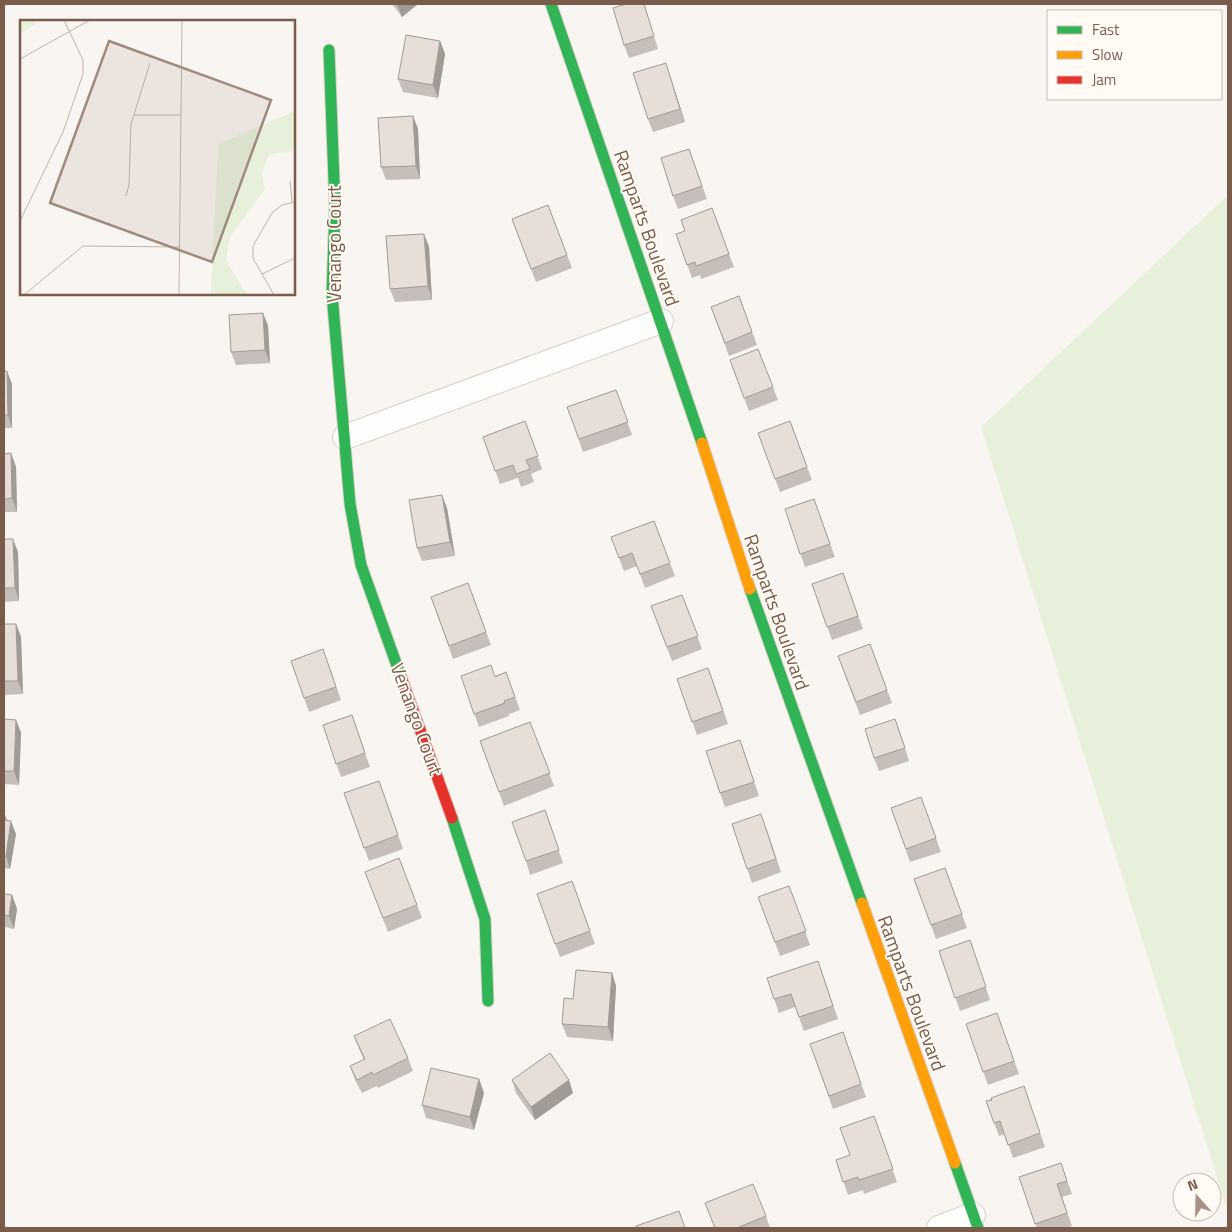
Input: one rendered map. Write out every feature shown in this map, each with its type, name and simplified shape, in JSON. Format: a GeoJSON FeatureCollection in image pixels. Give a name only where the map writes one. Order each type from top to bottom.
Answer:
{"type":"FeatureCollection","features":[{"type":"Feature","properties":{"kind":"street","name":"Ramparts Boulevard"},"geometry":{"type":"LineString","coordinates":[[551,4],[661,321],[758,612],[975,1222]]}},
{"type":"Feature","properties":{"kind":"street","name":"Venango Court"},"geometry":{"type":"LineString","coordinates":[[329,50],[335,207],[332,294],[350,504],[361,565],[458,834],[485,919],[488,1001]]}},
{"type":"Feature","properties":{"kind":"street"},"geometry":{"type":"LineString","coordinates":[[345,437],[661,321]]}},
{"type":"Feature","properties":{"kind":"street"},"geometry":{"type":"LineString","coordinates":[[939,1228],[975,1222]]}},
{"type":"Feature","properties":{"kind":"green space"},"geometry":{"type":"Polygon","coordinates":[[[1228,195],[1228,1212],[1222,1193],[1222,1172],[1215,1172],[981,427],[1228,195]]]}},
{"type":"Feature","properties":{"kind":"building"},"geometry":{"type":"Polygon","coordinates":[[[626,4],[644,4],[654,36],[624,45],[613,8],[626,4]]]}},
{"type":"Feature","properties":{"kind":"building"},"geometry":{"type":"Polygon","coordinates":[[[406,35],[440,41],[433,85],[398,79],[406,35]]]}},
{"type":"Feature","properties":{"kind":"building"},"geometry":{"type":"Polygon","coordinates":[[[666,63],[680,109],[648,119],[633,73],[666,63]]]}},
{"type":"Feature","properties":{"kind":"building"},"geometry":{"type":"Polygon","coordinates":[[[413,116],[416,166],[381,167],[378,118],[413,116]]]}},
{"type":"Feature","properties":{"kind":"building"},"geometry":{"type":"Polygon","coordinates":[[[689,149],[702,186],[673,196],[661,158],[689,149]]]}},
{"type":"Feature","properties":{"kind":"building"},"geometry":{"type":"Polygon","coordinates":[[[548,205],[567,255],[531,269],[512,219],[548,205]]]}},
{"type":"Feature","properties":{"kind":"building"},"geometry":{"type":"Polygon","coordinates":[[[712,208],[729,254],[696,266],[695,262],[687,265],[676,234],[685,231],[681,220],[712,208]]]}},
{"type":"Feature","properties":{"kind":"building"},"geometry":{"type":"Polygon","coordinates":[[[424,234],[428,286],[390,289],[386,236],[424,234]]]}},
{"type":"Feature","properties":{"kind":"building"},"geometry":{"type":"Polygon","coordinates":[[[739,296],[752,332],[725,343],[711,307],[739,296]]]}},
{"type":"Feature","properties":{"kind":"building"},"geometry":{"type":"Polygon","coordinates":[[[263,313],[265,350],[231,352],[229,315],[263,313]]]}},
{"type":"Feature","properties":{"kind":"building"},"geometry":{"type":"Polygon","coordinates":[[[758,349],[773,387],[744,398],[730,360],[758,349]]]}},
{"type":"Feature","properties":{"kind":"building"},"geometry":{"type":"Polygon","coordinates":[[[4,371],[7,371],[8,415],[4,415],[4,371]]]}},
{"type":"Feature","properties":{"kind":"building"},"geometry":{"type":"Polygon","coordinates":[[[616,390],[628,422],[579,439],[567,407],[616,390]]]}},
{"type":"Feature","properties":{"kind":"building"},"geometry":{"type":"Polygon","coordinates":[[[525,421],[538,456],[526,460],[530,469],[516,474],[513,465],[495,471],[483,437],[525,421]]]}},
{"type":"Feature","properties":{"kind":"building"},"geometry":{"type":"Polygon","coordinates":[[[790,421],[807,467],[775,479],[758,433],[790,421]]]}},
{"type":"Feature","properties":{"kind":"building"},"geometry":{"type":"Polygon","coordinates":[[[11,453],[12,498],[4,499],[4,454],[11,453]]]}},
{"type":"Feature","properties":{"kind":"building"},"geometry":{"type":"Polygon","coordinates":[[[442,495],[450,542],[417,548],[409,500],[442,495]]]}},
{"type":"Feature","properties":{"kind":"building"},"geometry":{"type":"Polygon","coordinates":[[[814,499],[830,544],[800,554],[785,509],[814,499]]]}},
{"type":"Feature","properties":{"kind":"building"},"geometry":{"type":"Polygon","coordinates":[[[654,521],[670,563],[640,574],[632,553],[619,558],[611,537],[654,521]]]}},
{"type":"Feature","properties":{"kind":"building"},"geometry":{"type":"Polygon","coordinates":[[[4,539],[13,539],[15,588],[4,588],[4,539]]]}},
{"type":"Feature","properties":{"kind":"building"},"geometry":{"type":"Polygon","coordinates":[[[843,573],[858,616],[827,627],[812,584],[843,573]]]}},
{"type":"Feature","properties":{"kind":"building"},"geometry":{"type":"Polygon","coordinates":[[[468,583],[486,632],[449,646],[431,597],[468,583]]]}},
{"type":"Feature","properties":{"kind":"building"},"geometry":{"type":"Polygon","coordinates":[[[682,595],[698,636],[667,647],[651,606],[682,595]]]}},
{"type":"Feature","properties":{"kind":"building"},"geometry":{"type":"Polygon","coordinates":[[[4,624],[16,624],[18,681],[4,681],[4,624]]]}},
{"type":"Feature","properties":{"kind":"building"},"geometry":{"type":"Polygon","coordinates":[[[870,644],[887,690],[856,702],[838,656],[870,644]]]}},
{"type":"Feature","properties":{"kind":"building"},"geometry":{"type":"Polygon","coordinates":[[[323,649],[336,687],[304,698],[291,661],[323,649]]]}},
{"type":"Feature","properties":{"kind":"building"},"geometry":{"type":"Polygon","coordinates":[[[491,665],[495,677],[506,672],[515,697],[504,701],[505,703],[474,714],[461,676],[491,665]]]}},
{"type":"Feature","properties":{"kind":"building"},"geometry":{"type":"Polygon","coordinates":[[[708,668],[723,711],[692,722],[677,679],[708,668]]]}},
{"type":"Feature","properties":{"kind":"building"},"geometry":{"type":"Polygon","coordinates":[[[352,715],[365,753],[336,764],[323,725],[352,715]]]}},
{"type":"Feature","properties":{"kind":"building"},"geometry":{"type":"Polygon","coordinates":[[[4,719],[16,720],[14,771],[4,771],[4,719]]]}},
{"type":"Feature","properties":{"kind":"building"},"geometry":{"type":"Polygon","coordinates":[[[895,719],[905,748],[874,758],[865,729],[895,719]]]}},
{"type":"Feature","properties":{"kind":"building"},"geometry":{"type":"Polygon","coordinates":[[[530,722],[550,773],[499,792],[480,741],[530,722]]]}},
{"type":"Feature","properties":{"kind":"building"},"geometry":{"type":"Polygon","coordinates":[[[740,740],[754,782],[720,793],[706,751],[740,740]]]}},
{"type":"Feature","properties":{"kind":"building"},"geometry":{"type":"Polygon","coordinates":[[[379,781],[398,835],[364,848],[344,793],[379,781]]]}},
{"type":"Feature","properties":{"kind":"building"},"geometry":{"type":"Polygon","coordinates":[[[921,797],[936,838],[906,849],[891,808],[921,797]]]}},
{"type":"Feature","properties":{"kind":"building"},"geometry":{"type":"Polygon","coordinates":[[[545,810],[559,850],[526,861],[512,822],[545,810]]]}},
{"type":"Feature","properties":{"kind":"building"},"geometry":{"type":"Polygon","coordinates":[[[761,814],[776,859],[747,869],[732,824],[761,814]]]}},
{"type":"Feature","properties":{"kind":"building"},"geometry":{"type":"Polygon","coordinates":[[[4,820],[11,821],[6,856],[4,856],[4,820]]]}},
{"type":"Feature","properties":{"kind":"building"},"geometry":{"type":"Polygon","coordinates":[[[399,858],[417,905],[383,918],[365,872],[399,858]]]}},
{"type":"Feature","properties":{"kind":"building"},"geometry":{"type":"Polygon","coordinates":[[[945,868],[962,914],[931,925],[914,879],[945,868]]]}},
{"type":"Feature","properties":{"kind":"building"},"geometry":{"type":"Polygon","coordinates":[[[572,881],[590,931],[555,944],[537,894],[572,881]]]}},
{"type":"Feature","properties":{"kind":"building"},"geometry":{"type":"Polygon","coordinates":[[[789,886],[806,931],[775,942],[758,897],[789,886]]]}},
{"type":"Feature","properties":{"kind":"building"},"geometry":{"type":"Polygon","coordinates":[[[4,894],[12,895],[9,916],[4,915],[4,894]]]}},
{"type":"Feature","properties":{"kind":"building"},"geometry":{"type":"Polygon","coordinates":[[[970,940],[986,987],[955,998],[939,951],[970,940]]]}},
{"type":"Feature","properties":{"kind":"building"},"geometry":{"type":"Polygon","coordinates":[[[818,961],[833,1006],[799,1017],[791,994],[774,999],[767,978],[818,961]]]}},
{"type":"Feature","properties":{"kind":"building"},"geometry":{"type":"Polygon","coordinates":[[[576,970],[612,973],[608,1027],[562,1024],[564,998],[573,999],[576,970]]]}},
{"type":"Feature","properties":{"kind":"building"},"geometry":{"type":"Polygon","coordinates":[[[997,1013],[1014,1061],[983,1072],[966,1024],[997,1013]]]}},
{"type":"Feature","properties":{"kind":"building"},"geometry":{"type":"Polygon","coordinates":[[[390,1019],[408,1058],[373,1075],[372,1072],[357,1080],[350,1066],[365,1059],[354,1036],[390,1019]]]}},
{"type":"Feature","properties":{"kind":"building"},"geometry":{"type":"Polygon","coordinates":[[[843,1032],[861,1084],[829,1096],[810,1044],[843,1032]]]}},
{"type":"Feature","properties":{"kind":"building"},"geometry":{"type":"Polygon","coordinates":[[[550,1053],[569,1080],[531,1107],[512,1080],[550,1053]]]}},
{"type":"Feature","properties":{"kind":"building"},"geometry":{"type":"Polygon","coordinates":[[[431,1068],[479,1079],[470,1117],[422,1105],[431,1068]]]}},
{"type":"Feature","properties":{"kind":"building"},"geometry":{"type":"Polygon","coordinates":[[[1024,1086],[1040,1133],[1008,1145],[1000,1121],[994,1123],[986,1101],[1024,1086]]]}},
{"type":"Feature","properties":{"kind":"building"},"geometry":{"type":"Polygon","coordinates":[[[874,1116],[893,1169],[859,1180],[858,1177],[843,1182],[836,1160],[850,1155],[840,1128],[874,1116]]]}},
{"type":"Feature","properties":{"kind":"building"},"geometry":{"type":"Polygon","coordinates":[[[1061,1163],[1067,1181],[1057,1184],[1067,1213],[1035,1224],[1019,1177],[1061,1163]]]}},
{"type":"Feature","properties":{"kind":"building"},"geometry":{"type":"Polygon","coordinates":[[[753,1184],[766,1216],[737,1228],[715,1228],[705,1203],[753,1184]]]}},
{"type":"Feature","properties":{"kind":"building"},"geometry":{"type":"Polygon","coordinates":[[[679,1211],[685,1228],[636,1228],[636,1226],[679,1211]]]}},
{"type":"Feature","properties":{"kind":"traffic: fast"},"geometry":{"type":"LineString","coordinates":[[551,4],[702,443]]}},
{"type":"Feature","properties":{"kind":"traffic: fast"},"geometry":{"type":"LineString","coordinates":[[329,50],[335,207],[332,294],[350,504],[361,565],[401,677]]}},
{"type":"Feature","properties":{"kind":"traffic: fast"},"geometry":{"type":"LineString","coordinates":[[750,589],[862,903]]}},
{"type":"Feature","properties":{"kind":"traffic: fast"},"geometry":{"type":"LineString","coordinates":[[452,818],[485,919],[488,1001]]}},
{"type":"Feature","properties":{"kind":"traffic: fast"},"geometry":{"type":"LineString","coordinates":[[955,1163],[978,1228]]}},
{"type":"Feature","properties":{"kind":"traffic: slow"},"geometry":{"type":"LineString","coordinates":[[702,443],[750,589]]}},
{"type":"Feature","properties":{"kind":"traffic: slow"},"geometry":{"type":"LineString","coordinates":[[862,903],[955,1163]]}},
{"type":"Feature","properties":{"kind":"traffic: jam"},"geometry":{"type":"LineString","coordinates":[[401,677],[452,818]]}}]}
